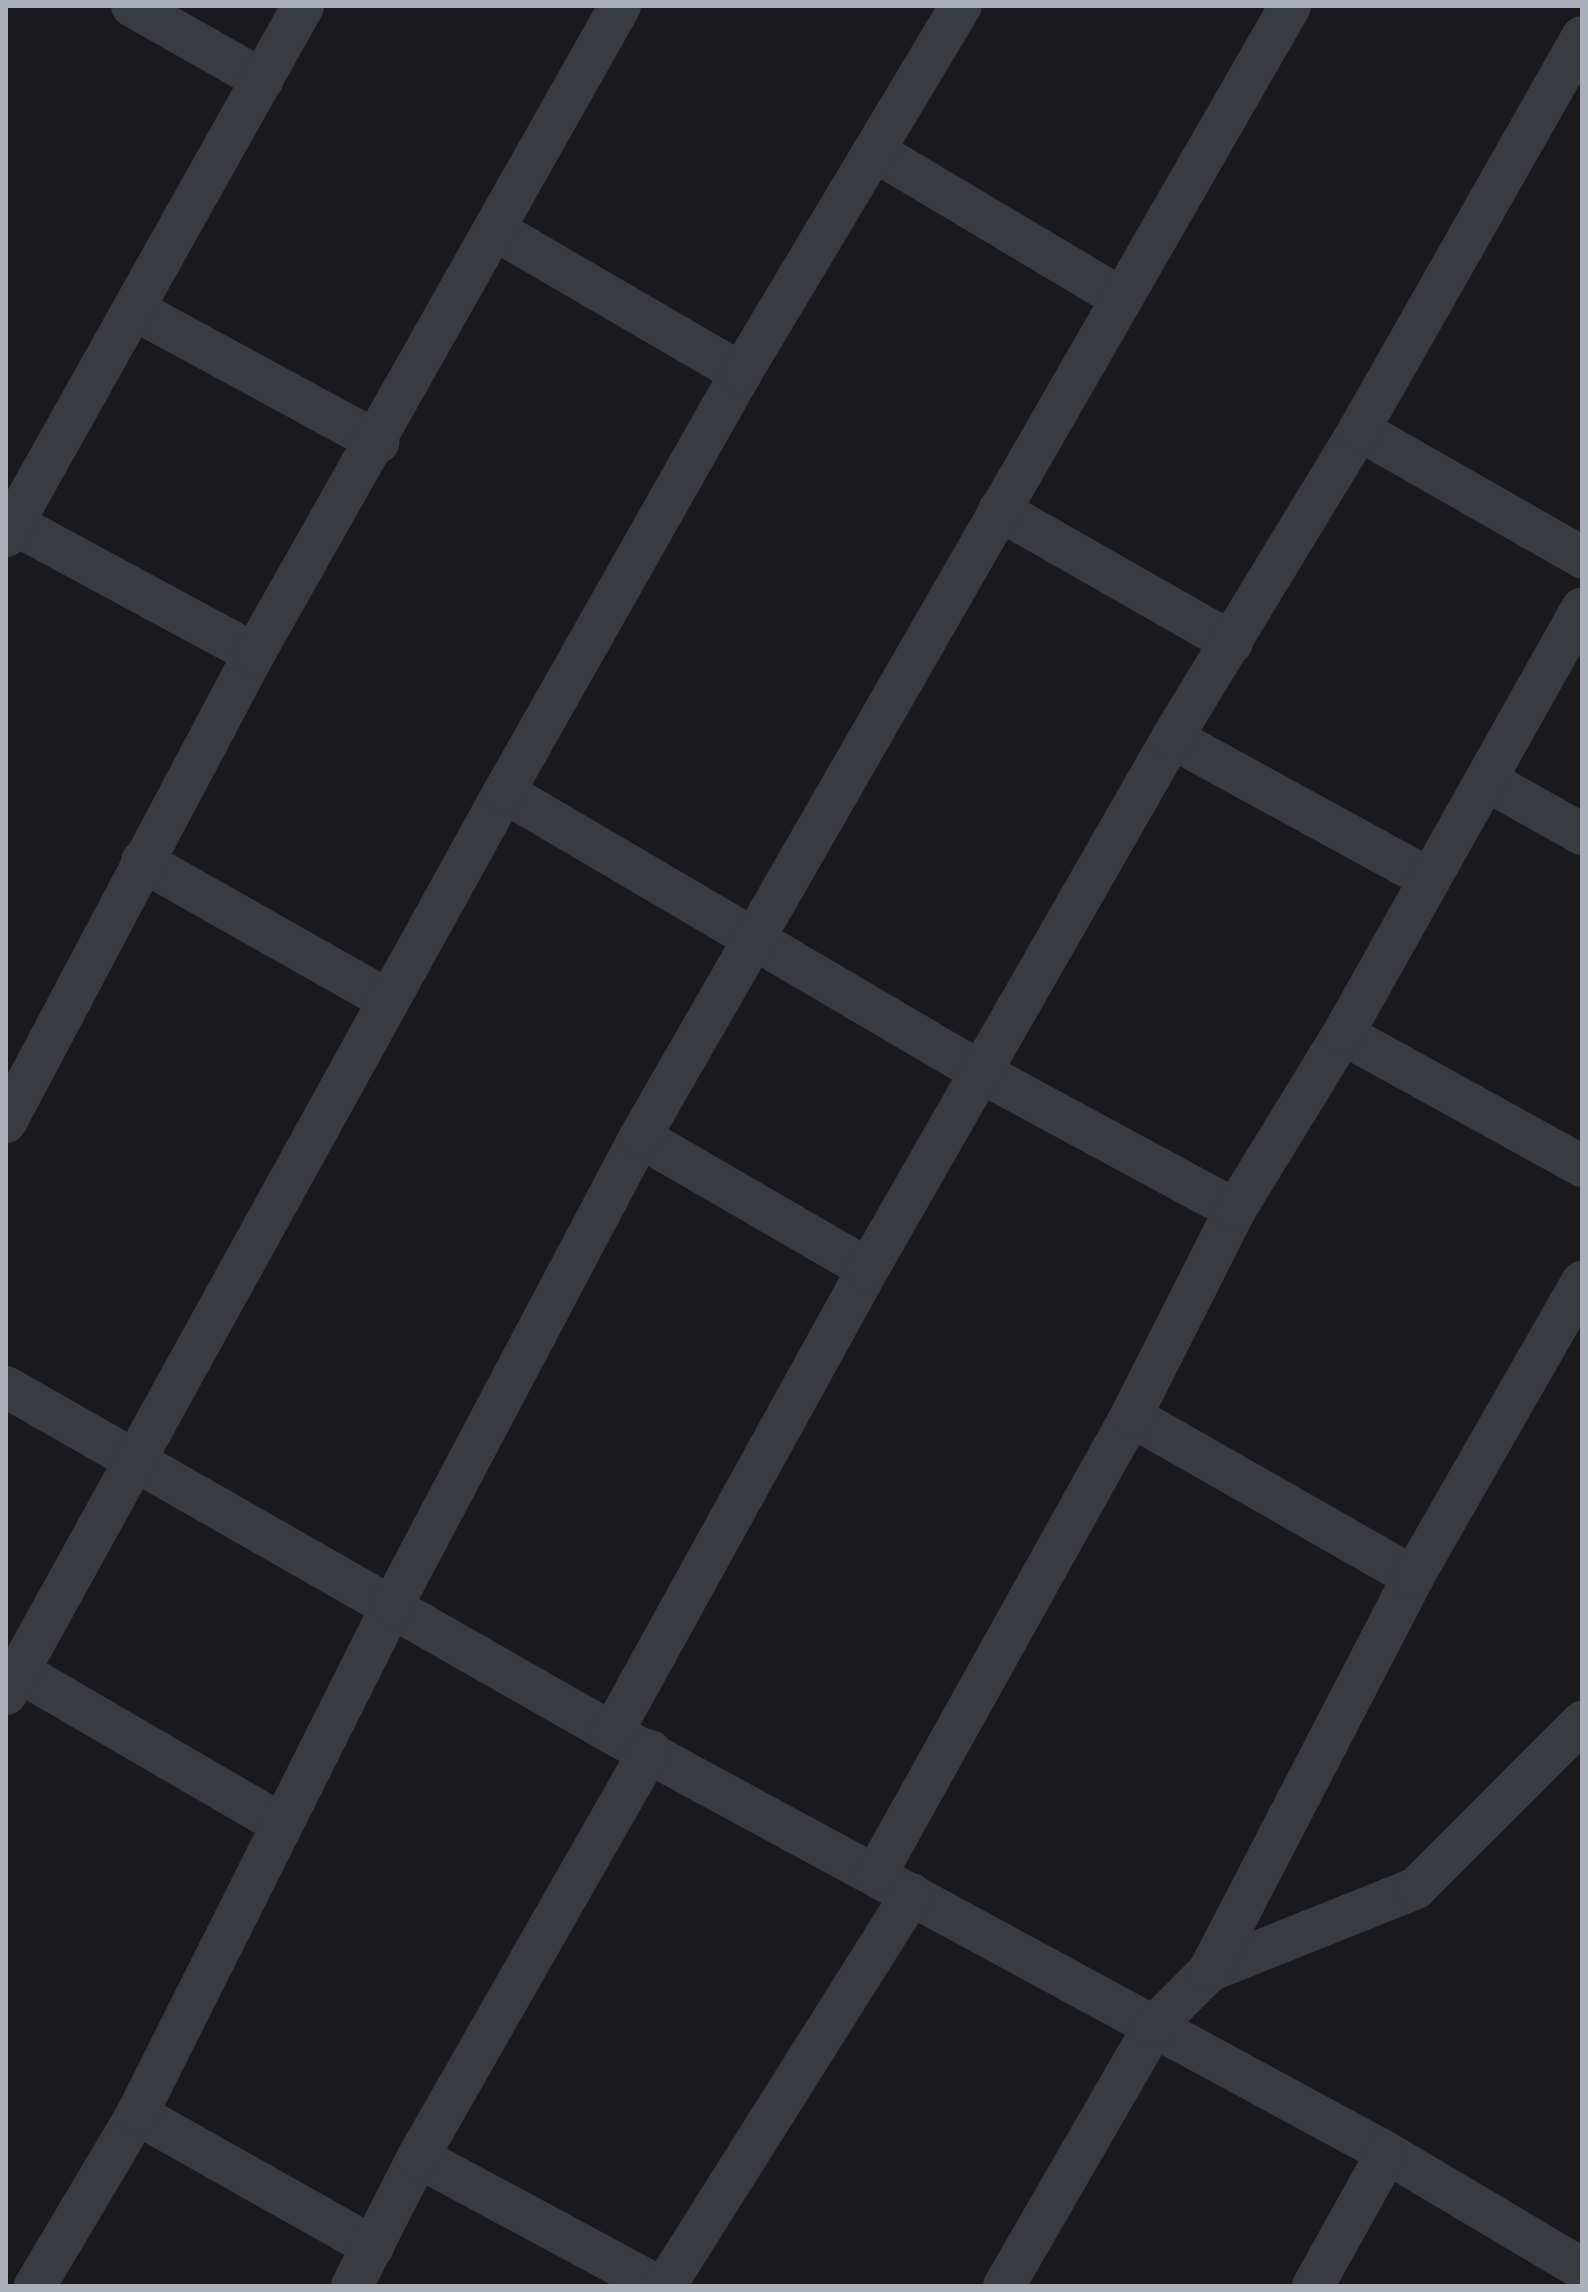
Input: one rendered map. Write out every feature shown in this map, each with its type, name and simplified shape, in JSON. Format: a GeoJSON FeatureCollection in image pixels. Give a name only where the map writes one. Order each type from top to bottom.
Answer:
{"type":"FeatureCollection","features":[{"type":"Feature","properties":{"kind":"street"},"geometry":{"type":"LineString","coordinates":[[132,6],[262,80]]}},
{"type":"Feature","properties":{"kind":"street"},"geometry":{"type":"LineString","coordinates":[[254,654],[10,530],[303,6]]}},
{"type":"Feature","properties":{"kind":"street"},"geometry":{"type":"LineString","coordinates":[[281,1824],[12,1683],[388,1000],[741,373],[961,6]]}},
{"type":"Feature","properties":{"kind":"street"},"geometry":{"type":"LineString","coordinates":[[35,2286],[137,2114],[393,1604],[640,1137],[750,938],[999,510],[1118,296],[1290,6]]}},
{"type":"Feature","properties":{"kind":"street"},"geometry":{"type":"LineString","coordinates":[[6,1122],[254,654],[378,442],[495,230],[605,11]]}},
{"type":"Feature","properties":{"kind":"street"},"geometry":{"type":"LineString","coordinates":[[612,1733],[868,1269],[1172,738],[1359,430],[1582,37]]}},
{"type":"Feature","properties":{"kind":"street"},"geometry":{"type":"LineString","coordinates":[[876,152],[1118,296]]}},
{"type":"Feature","properties":{"kind":"street"},"geometry":{"type":"LineString","coordinates":[[495,230],[741,373]]}},
{"type":"Feature","properties":{"kind":"street"},"geometry":{"type":"LineString","coordinates":[[135,310],[378,442]]}},
{"type":"Feature","properties":{"kind":"street"},"geometry":{"type":"LineString","coordinates":[[1359,430],[1582,557]]}},
{"type":"Feature","properties":{"kind":"street"},"geometry":{"type":"LineString","coordinates":[[999,510],[1232,643]]}},
{"type":"Feature","properties":{"kind":"street"},"geometry":{"type":"LineString","coordinates":[[665,2286],[894,1884],[1235,1210],[1343,1034],[1582,608]]}},
{"type":"Feature","properties":{"kind":"street"},"geometry":{"type":"LineString","coordinates":[[1172,738],[1430,879]]}},
{"type":"Feature","properties":{"kind":"street"},"geometry":{"type":"LineString","coordinates":[[1486,780],[1582,834]]}},
{"type":"Feature","properties":{"kind":"street"},"geometry":{"type":"LineString","coordinates":[[504,792],[982,1073],[1235,1210]]}},
{"type":"Feature","properties":{"kind":"street"},"geometry":{"type":"LineString","coordinates":[[142,861],[388,1000]]}},
{"type":"Feature","properties":{"kind":"street"},"geometry":{"type":"LineString","coordinates":[[1343,1034],[1582,1166]]}},
{"type":"Feature","properties":{"kind":"street"},"geometry":{"type":"LineString","coordinates":[[640,1137],[868,1269]]}},
{"type":"Feature","properties":{"kind":"street"},"geometry":{"type":"LineString","coordinates":[[1004,2286],[1154,2026],[1209,1971],[1413,1577],[1582,1282]]}},
{"type":"Feature","properties":{"kind":"street"},"geometry":{"type":"LineString","coordinates":[[6,1387],[393,1604],[612,1733],[1387,2153],[1582,2269]]}},
{"type":"Feature","properties":{"kind":"street"},"geometry":{"type":"LineString","coordinates":[[1131,1416],[1413,1577]]}},
{"type":"Feature","properties":{"kind":"street"},"geometry":{"type":"LineString","coordinates":[[1209,1971],[1416,1888],[1582,1722]]}},
{"type":"Feature","properties":{"kind":"street"},"geometry":{"type":"LineString","coordinates":[[352,2286],[418,2157],[650,1751]]}},
{"type":"Feature","properties":{"kind":"street"},"geometry":{"type":"LineString","coordinates":[[137,2114],[373,2247]]}},
{"type":"Feature","properties":{"kind":"street"},"geometry":{"type":"LineString","coordinates":[[1313,2286],[1387,2153]]}},
{"type":"Feature","properties":{"kind":"street"},"geometry":{"type":"LineString","coordinates":[[418,2157],[658,2286]]}}]}
